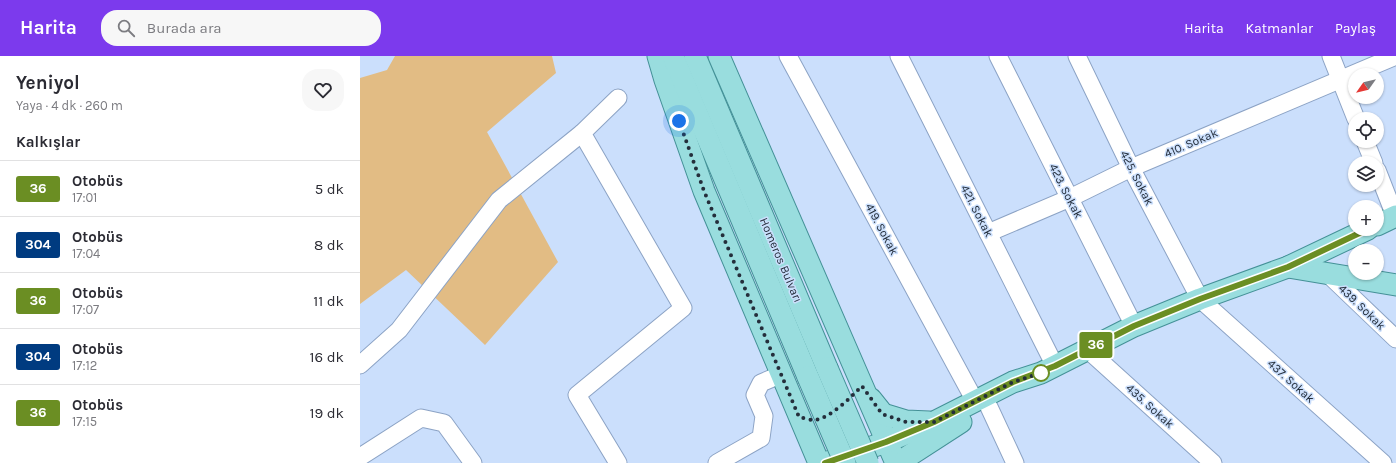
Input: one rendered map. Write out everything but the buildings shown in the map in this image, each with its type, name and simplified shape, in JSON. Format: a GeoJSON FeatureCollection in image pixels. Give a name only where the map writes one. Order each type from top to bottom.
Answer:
{"type":"FeatureCollection","features":[{"type":"Feature","properties":{"kind":"main road"},"geometry":{"type":"LineString","coordinates":[[658,56],[664,80],[704,191],[819,463]]}},
{"type":"Feature","properties":{"kind":"main road","name":"Homeros Bulvarı"},"geometry":{"type":"LineString","coordinates":[[673,56],[845,463]]}},
{"type":"Feature","properties":{"kind":"main road","name":"Homeros Bulvarı"},"geometry":{"type":"LineString","coordinates":[[695,56],[868,463]]}},
{"type":"Feature","properties":{"kind":"main road"},"geometry":{"type":"LineString","coordinates":[[719,56],[862,386],[894,455]]}},
{"type":"Feature","properties":{"kind":"main road"},"geometry":{"type":"LineString","coordinates":[[856,463],[894,455],[940,426],[982,404],[1017,393],[1048,370],[1134,326],[1200,299],[1288,267],[1353,236]]}},
{"type":"Feature","properties":{"kind":"main road"},"geometry":{"type":"LineString","coordinates":[[1288,267],[1396,285]]}},
{"type":"Feature","properties":{"kind":"main road"},"geometry":{"type":"LineString","coordinates":[[799,417],[813,420],[826,416],[844,403],[862,386]]}},
{"type":"Feature","properties":{"kind":"main road"},"geometry":{"type":"LineString","coordinates":[[862,386],[882,414],[906,422],[940,426]]}},
{"type":"Feature","properties":{"kind":"main road"},"geometry":{"type":"LineString","coordinates":[[825,463],[894,455]]}},
{"type":"Feature","properties":{"kind":"street","name":"419. Sokak"},"geometry":{"type":"LineString","coordinates":[[788,56],[1015,463]]}},
{"type":"Feature","properties":{"kind":"street","name":"421. Sokak"},"geometry":{"type":"LineString","coordinates":[[899,56],[988,233],[1048,370]]}},
{"type":"Feature","properties":{"kind":"street","name":"423. Sokak"},"geometry":{"type":"LineString","coordinates":[[998,56],[1134,326]]}},
{"type":"Feature","properties":{"kind":"street","name":"425. Sokak"},"geometry":{"type":"LineString","coordinates":[[1077,56],[1132,168],[1200,299]]}},
{"type":"Feature","properties":{"kind":"street"},"geometry":{"type":"LineString","coordinates":[[1331,56],[1353,112]]}},
{"type":"Feature","properties":{"kind":"street","name":"410. Sokak"},"geometry":{"type":"LineString","coordinates":[[988,233],[1070,198],[1132,168],[1396,56]]}},
{"type":"Feature","properties":{"kind":"street"},"geometry":{"type":"LineString","coordinates":[[360,365],[399,330],[499,200],[582,132],[618,98]]}},
{"type":"Feature","properties":{"kind":"street"},"geometry":{"type":"LineString","coordinates":[[582,132],[683,308],[577,395],[616,462]]}},
{"type":"Feature","properties":{"kind":"street"},"geometry":{"type":"LineString","coordinates":[[1382,192],[1389,219]]}},
{"type":"Feature","properties":{"kind":"street","name":"439. Sokak"},"geometry":{"type":"LineString","coordinates":[[1328,274],[1396,339]]}},
{"type":"Feature","properties":{"kind":"street","name":"437. Sokak"},"geometry":{"type":"LineString","coordinates":[[1200,299],[1383,463]]}},
{"type":"Feature","properties":{"kind":"street","name":"435. Sokak"},"geometry":{"type":"LineString","coordinates":[[1088,350],[1213,463]]}},
{"type":"Feature","properties":{"kind":"street"},"geometry":{"type":"LineString","coordinates":[[717,463],[761,438],[764,416],[755,395],[761,383],[782,374]]}},
{"type":"Feature","properties":{"kind":"street"},"geometry":{"type":"LineString","coordinates":[[360,457],[421,418],[444,423],[473,463]]}},
{"type":"Feature","properties":{"kind":"street"},"geometry":{"type":"LineString","coordinates":[[1392,463],[1396,459]]}},
{"type":"Feature","properties":{"kind":"shaded area"},"geometry":{"type":"Polygon","coordinates":[[[395,56],[552,56],[556,73],[487,132],[558,262],[485,345],[406,270],[360,304],[360,78],[387,70],[395,56]]]}},
{"type":"Feature","properties":{"kind":"bus line","name":"36"},"geometry":{"type":"LineString","coordinates":[[825,463],[886,442],[934,422],[1013,382],[1041,373],[1134,326],[1200,299],[1288,267],[1353,236]]}},
{"type":"Feature","properties":{"kind":"route"},"geometry":{"type":"LineString","coordinates":[[679,121],[704,191],[799,417],[813,420],[826,416],[844,403],[862,386],[882,414],[906,422],[934,422],[1013,382],[1041,373]]}}]}
